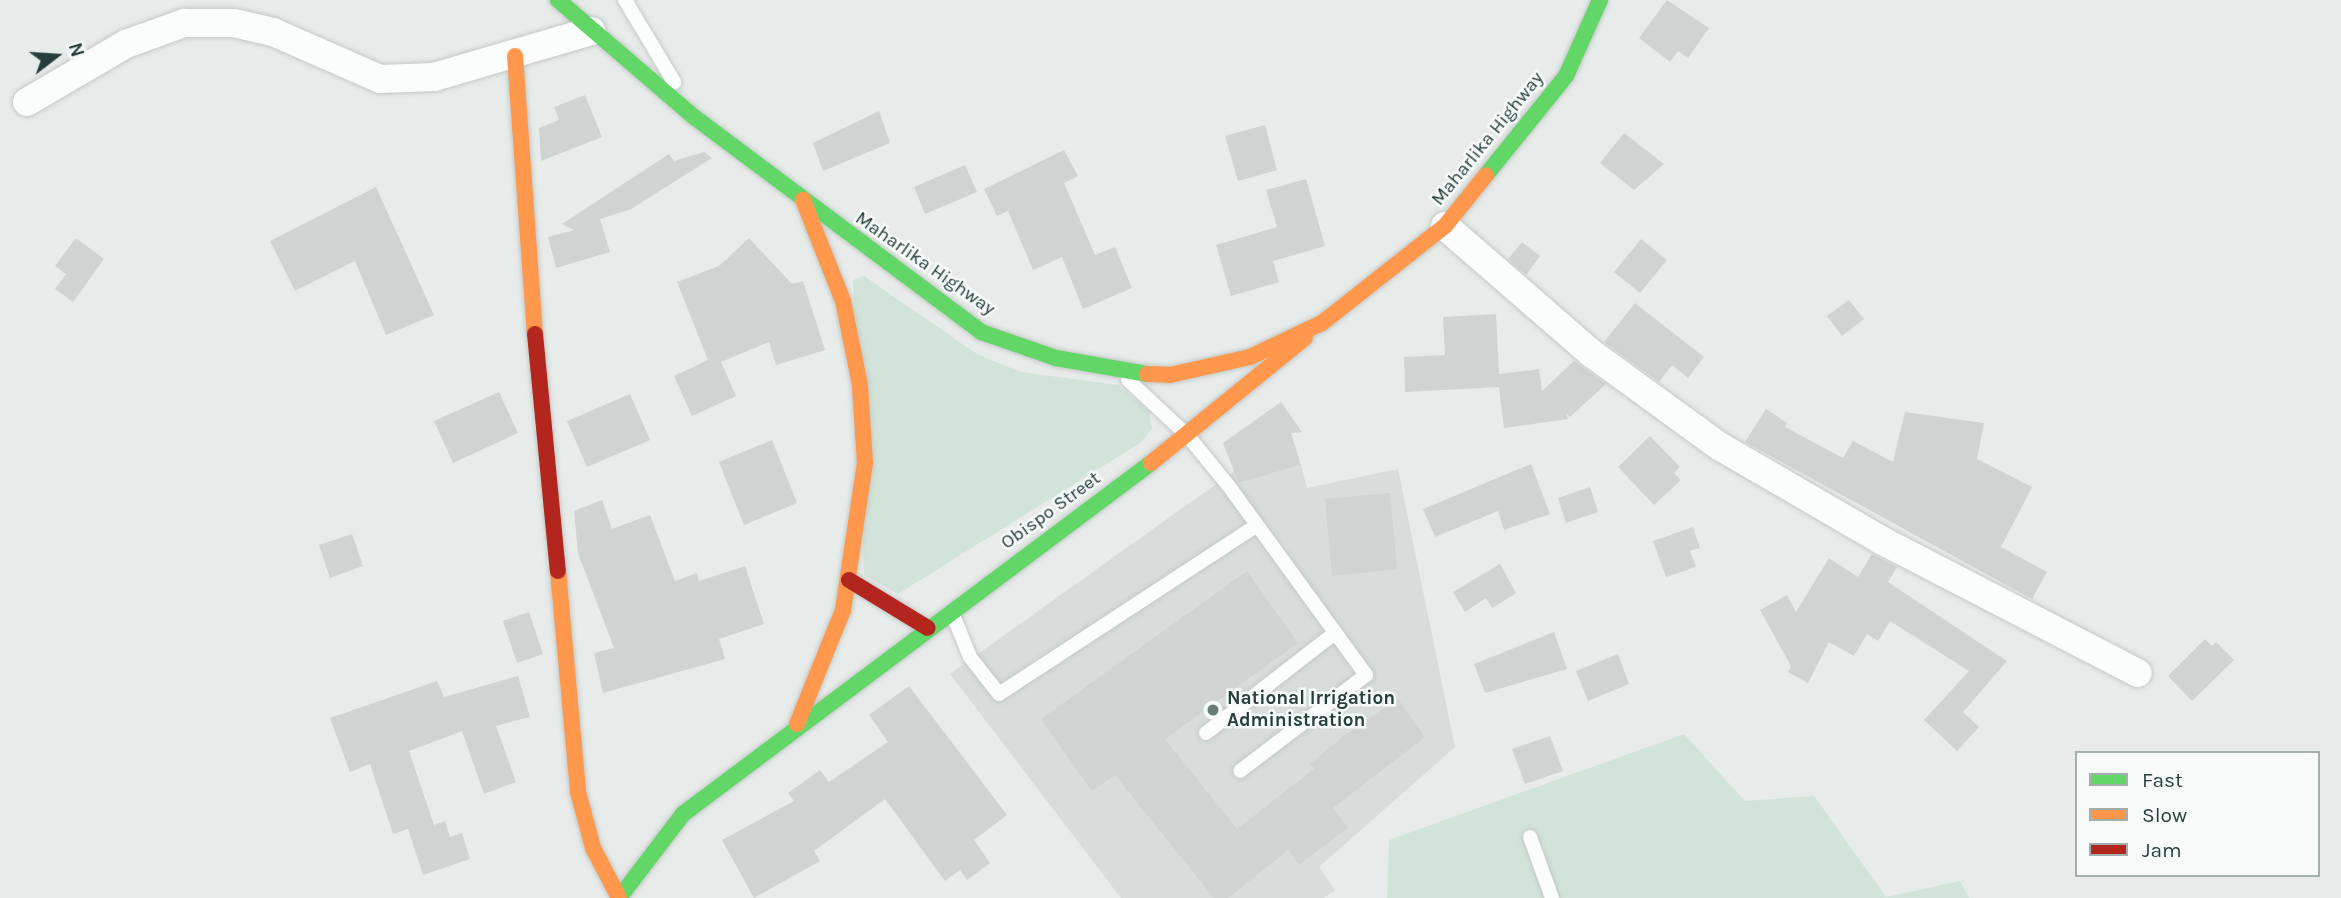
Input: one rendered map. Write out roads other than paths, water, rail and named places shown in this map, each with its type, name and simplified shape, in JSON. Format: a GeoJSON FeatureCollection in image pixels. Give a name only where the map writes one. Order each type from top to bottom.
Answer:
{"type":"FeatureCollection","features":[{"type":"Feature","properties":{"kind":"main road","name":"Maharlika Highway"},"geometry":{"type":"LineString","coordinates":[[558,0],[694,117],[981,332],[1120,372],[1170,375],[1250,357],[1322,323],[1445,226],[1566,76],[1600,0]]}},
{"type":"Feature","properties":{"kind":"main road"},"geometry":{"type":"LineString","coordinates":[[515,56],[517,135],[578,792],[593,848],[619,898]]}},
{"type":"Feature","properties":{"kind":"main road","name":"Obispo Street"},"geometry":{"type":"LineString","coordinates":[[797,724],[843,610],[865,463],[860,385],[843,301],[803,200]]}},
{"type":"Feature","properties":{"kind":"main road","name":"Obispo Street"},"geometry":{"type":"LineString","coordinates":[[619,898],[683,814],[797,724],[1188,436],[1322,323]]}},
{"type":"Feature","properties":{"kind":"main road"},"geometry":{"type":"LineString","coordinates":[[849,580],[928,628]]}},
{"type":"Feature","properties":{"kind":"street"},"geometry":{"type":"LineString","coordinates":[[27,102],[127,44],[184,23],[234,23],[273,32],[380,79],[434,78],[515,56],[591,31]]}},
{"type":"Feature","properties":{"kind":"street"},"geometry":{"type":"LineString","coordinates":[[1445,226],[1591,353],[1719,446],[1881,540],[2137,673]]}},
{"type":"Feature","properties":{"kind":"lane"},"geometry":{"type":"LineString","coordinates":[[625,0],[694,117]]}},
{"type":"Feature","properties":{"kind":"lane"},"geometry":{"type":"LineString","coordinates":[[1120,372],[1188,436],[1257,525],[1366,675],[1240,771]]}},
{"type":"Feature","properties":{"kind":"lane"},"geometry":{"type":"LineString","coordinates":[[951,610],[970,657],[999,694],[1257,525]]}},
{"type":"Feature","properties":{"kind":"lane"},"geometry":{"type":"LineString","coordinates":[[1206,733],[1335,633]]}},
{"type":"Feature","properties":{"kind":"lane"},"geometry":{"type":"LineString","coordinates":[[1530,837],[1552,898]]}},
{"type":"Feature","properties":{"kind":"place","name":"National Irrigation Administration"},"geometry":{"type":"Point","coordinates":[1213,710]}}]}
